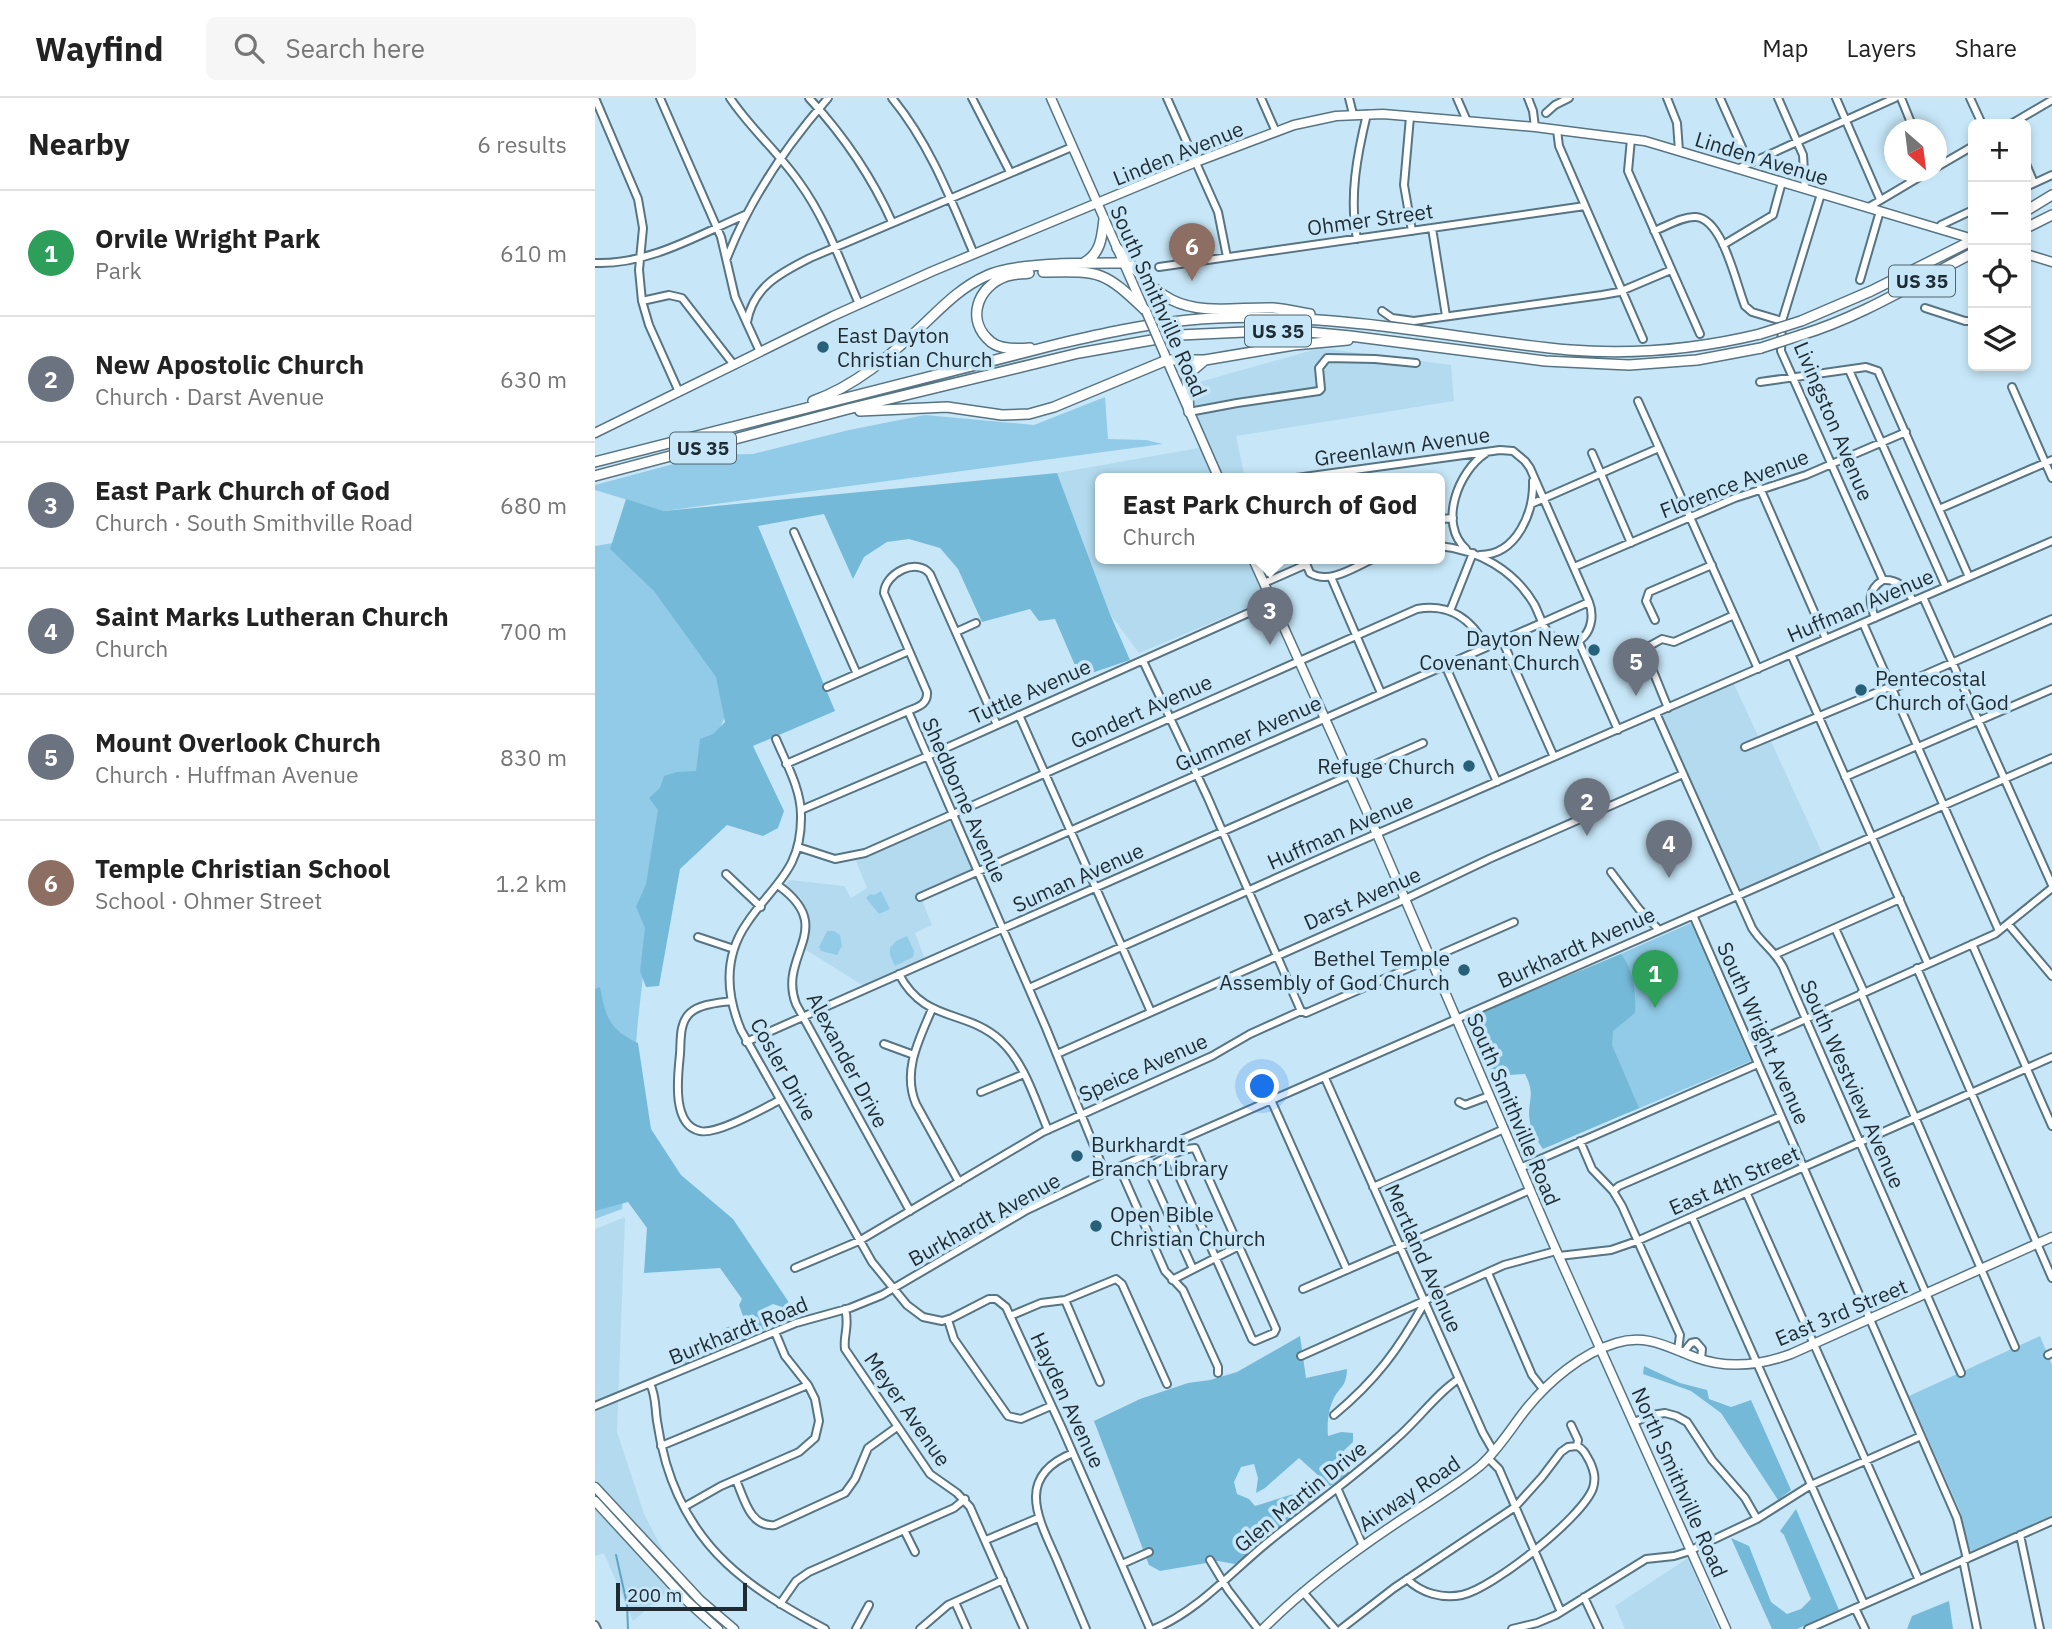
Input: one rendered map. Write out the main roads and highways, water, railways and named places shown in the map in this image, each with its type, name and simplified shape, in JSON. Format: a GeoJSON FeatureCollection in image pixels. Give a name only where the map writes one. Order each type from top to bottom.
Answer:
{"type":"FeatureCollection","features":[{"type":"Feature","properties":{"kind":"highway"},"geometry":{"type":"LineString","coordinates":[[2031,209],[2052,197]]}},
{"type":"Feature","properties":{"kind":"highway"},"geometry":{"type":"LineString","coordinates":[[2031,226],[2052,215]]}},
{"type":"Feature","properties":{"kind":"highway"},"geometry":{"type":"LineString","coordinates":[[1082,263],[1094,257],[1100,246],[1104,219]]}},
{"type":"Feature","properties":{"kind":"highway","name":"US 35"},"geometry":{"type":"LineString","coordinates":[[595,463],[1105,333],[1188,320],[1287,318],[1367,324],[1570,350],[1615,352],[1709,345],[1761,334],[1801,321],[1850,301],[1968,242]]}},
{"type":"Feature","properties":{"kind":"highway"},"geometry":{"type":"LineString","coordinates":[[1117,248],[1151,286],[1184,305],[1207,309],[1275,308],[1367,324]]}},
{"type":"Feature","properties":{"kind":"highway","name":"US 35"},"geometry":{"type":"LineString","coordinates":[[595,476],[848,409],[1079,352],[1180,335],[1287,330],[1545,361],[1629,366],[1705,359],[1761,348],[1840,322],[1968,256]]}},
{"type":"Feature","properties":{"kind":"highway"},"geometry":{"type":"LineString","coordinates":[[769,417],[822,398],[876,366],[965,286],[988,274],[1003,270],[1082,263],[1124,264]]}},
{"type":"Feature","properties":{"kind":"highway"},"geometry":{"type":"LineString","coordinates":[[1052,346],[1021,348],[1000,346],[990,341],[977,319],[975,309],[980,296],[995,282],[1007,276],[1038,272],[1096,272],[1110,279],[1146,311]]}},
{"type":"Feature","properties":{"kind":"highway"},"geometry":{"type":"LineString","coordinates":[[848,409],[864,411],[899,407],[947,407],[1002,415],[1029,414],[1054,407],[1166,357],[1205,360],[1306,344],[1381,340]]}},
{"type":"Feature","properties":{"kind":"highway"},"geometry":{"type":"LineString","coordinates":[[1189,412],[1187,381],[1192,371],[1205,360]]}},
{"type":"Feature","properties":{"kind":"main road","name":"South Smithville Road"},"geometry":{"type":"LineString","coordinates":[[1051,98],[1216,473]]}},
{"type":"Feature","properties":{"kind":"main road","name":"Linden Avenue"},"geometry":{"type":"LineString","coordinates":[[595,433],[859,304],[974,254],[1098,205],[1196,162],[1321,118],[1367,114],[1535,127],[1631,139],[1968,238]]}},
{"type":"Feature","properties":{"kind":"main road"},"geometry":{"type":"LineString","coordinates":[[2031,256],[2052,262]]}},
{"type":"Feature","properties":{"kind":"main road","name":"South Smithville Road"},"geometry":{"type":"LineString","coordinates":[[1256,564],[1601,1349]]}},
{"type":"Feature","properties":{"kind":"main road","name":"East 3rd Street"},"geometry":{"type":"LineString","coordinates":[[1561,1374],[1601,1349],[1637,1339],[1653,1340],[1701,1359],[1735,1364],[1779,1358],[2052,1237]]}},
{"type":"Feature","properties":{"kind":"main road","name":"North Smithville Road"},"geometry":{"type":"LineString","coordinates":[[1601,1349],[1726,1629]]}},
{"type":"Feature","properties":{"kind":"main road","name":"Airway Road"},"geometry":{"type":"LineString","coordinates":[[1260,1629],[1363,1546],[1469,1474],[1491,1455],[1543,1389],[1561,1374]]}},
{"type":"Feature","properties":{"kind":"main road"},"geometry":{"type":"LineString","coordinates":[[595,1487],[700,1600],[734,1629]]}},
{"type":"Feature","properties":{"kind":"main road"},"geometry":{"type":"LineString","coordinates":[[595,1501],[687,1601],[718,1629]]}},
{"type":"Feature","properties":{"kind":"waterway"},"geometry":{"type":"LineString","coordinates":[[616,1555],[627,1604],[628,1629]]}},
{"type":"Feature","properties":{"kind":"place","name":"Temple Christian School"},"geometry":{"type":"Point","coordinates":[1192,281]}},
{"type":"Feature","properties":{"kind":"place","name":"East Dayton Christian Church"},"geometry":{"type":"Point","coordinates":[823,347]}},
{"type":"Feature","properties":{"kind":"place","name":"East Park Church of God"},"geometry":{"type":"Point","coordinates":[1270,645]}},
{"type":"Feature","properties":{"kind":"place","name":"Dayton New Covenant Church"},"geometry":{"type":"Point","coordinates":[1594,650]}},
{"type":"Feature","properties":{"kind":"place","name":"Pentecostal Church of God"},"geometry":{"type":"Point","coordinates":[1861,690]}},
{"type":"Feature","properties":{"kind":"place","name":"Mount Overlook Church"},"geometry":{"type":"Point","coordinates":[1636,696]}},
{"type":"Feature","properties":{"kind":"place","name":"Refuge Church"},"geometry":{"type":"Point","coordinates":[1469,766]}},
{"type":"Feature","properties":{"kind":"place","name":"New Apostolic Church"},"geometry":{"type":"Point","coordinates":[1587,836]}},
{"type":"Feature","properties":{"kind":"place","name":"Saint Marks Lutheran Church"},"geometry":{"type":"Point","coordinates":[1669,878]}},
{"type":"Feature","properties":{"kind":"place","name":"Bethel Temple Assembly of God Church"},"geometry":{"type":"Point","coordinates":[1464,970]}},
{"type":"Feature","properties":{"kind":"place","name":"Orvile Wright Park"},"geometry":{"type":"Point","coordinates":[1655,1008]}},
{"type":"Feature","properties":{"kind":"place","name":"Burkhardt Branch Library"},"geometry":{"type":"Point","coordinates":[1077,1156]}},
{"type":"Feature","properties":{"kind":"place","name":"Open Bible Christian Church"},"geometry":{"type":"Point","coordinates":[1096,1226]}}]}
